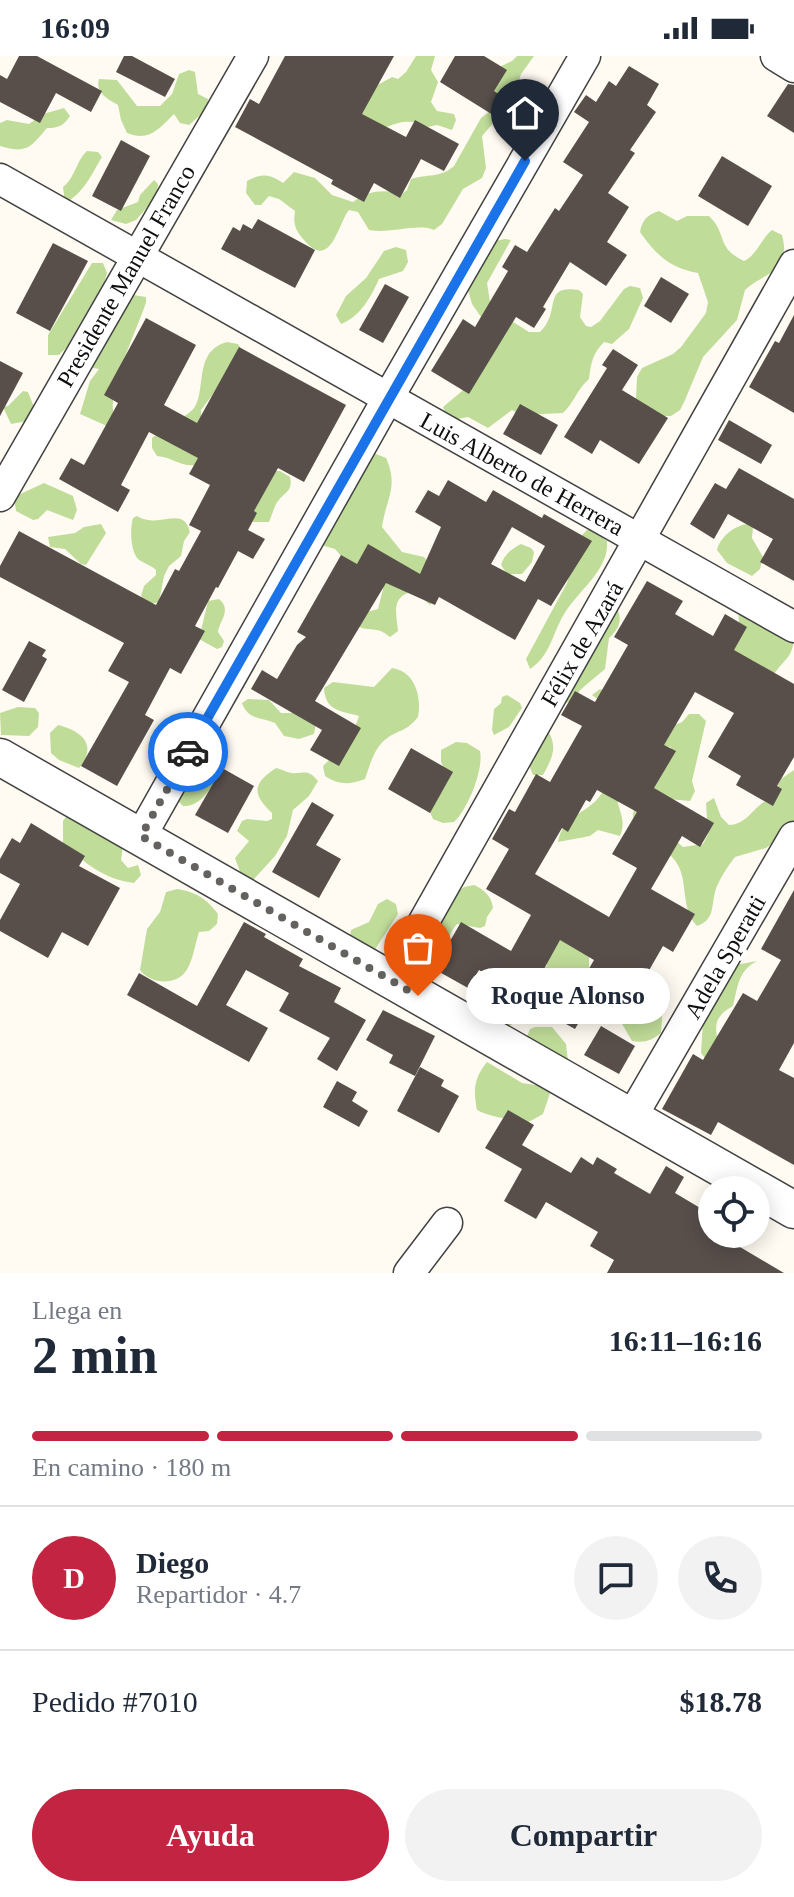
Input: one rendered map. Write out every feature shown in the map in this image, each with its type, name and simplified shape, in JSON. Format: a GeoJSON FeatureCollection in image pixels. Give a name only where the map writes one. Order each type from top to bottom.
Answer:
{"type":"FeatureCollection","features":[{"type":"Feature","properties":{"kind":"street","name":"Presidente Manuel Franco"},"geometry":{"type":"LineString","coordinates":[[0,496],[253,56]]}},
{"type":"Feature","properties":{"kind":"street"},"geometry":{"type":"LineString","coordinates":[[141,836],[585,56]]}},
{"type":"Feature","properties":{"kind":"street"},"geometry":{"type":"LineString","coordinates":[[776,56],[794,67]]}},
{"type":"Feature","properties":{"kind":"street","name":"Luis Alberto de Herrera"},"geometry":{"type":"LineString","coordinates":[[0,179],[794,627]]}},
{"type":"Feature","properties":{"kind":"street","name":"Félix de Azará"},"geometry":{"type":"LineString","coordinates":[[391,980],[794,265]]}},
{"type":"Feature","properties":{"kind":"street"},"geometry":{"type":"LineString","coordinates":[[0,757],[794,1210]]}},
{"type":"Feature","properties":{"kind":"street","name":"Adela Speratti"},"geometry":{"type":"LineString","coordinates":[[631,1118],[794,837]]}},
{"type":"Feature","properties":{"kind":"street"},"geometry":{"type":"LineString","coordinates":[[409,1273],[447,1223]]}},
{"type":"Feature","properties":{"kind":"green space"},"geometry":{"type":"Polygon","coordinates":[[[416,56],[435,56],[431,70],[438,82],[431,102],[437,111],[454,114],[456,120],[452,130],[412,122],[387,127],[352,112],[374,87],[392,77],[398,79],[406,72],[416,56]]]}},
{"type":"Feature","properties":{"kind":"green space"},"geometry":{"type":"Polygon","coordinates":[[[517,56],[534,56],[521,74],[506,120],[496,120],[482,136],[486,168],[482,178],[463,189],[442,224],[434,230],[369,230],[358,212],[349,210],[332,242],[321,251],[313,248],[299,233],[295,211],[269,196],[261,205],[255,205],[246,193],[247,181],[252,178],[265,176],[283,183],[294,172],[315,178],[332,195],[353,202],[378,192],[395,192],[398,197],[407,190],[411,179],[439,174],[454,166],[481,118],[494,108],[490,94],[497,68],[517,56]]]}},
{"type":"Feature","properties":{"kind":"green space"},"geometry":{"type":"Polygon","coordinates":[[[189,70],[195,72],[198,94],[208,99],[207,109],[189,125],[180,123],[174,114],[158,129],[142,136],[127,133],[118,105],[103,95],[98,84],[99,79],[117,80],[137,106],[160,106],[172,94],[179,74],[189,70]]]}},
{"type":"Feature","properties":{"kind":"green space"},"geometry":{"type":"Polygon","coordinates":[[[64,108],[70,116],[65,122],[58,127],[47,128],[27,148],[0,146],[0,123],[7,120],[29,124],[43,114],[64,108]]]}},
{"type":"Feature","properties":{"kind":"green space"},"geometry":{"type":"Polygon","coordinates":[[[87,151],[98,152],[102,157],[82,189],[65,203],[63,187],[87,151]]]}},
{"type":"Feature","properties":{"kind":"green space"},"geometry":{"type":"Polygon","coordinates":[[[154,180],[158,184],[157,196],[136,220],[126,224],[111,220],[117,210],[138,202],[140,195],[154,180]]]}},
{"type":"Feature","properties":{"kind":"green space"},"geometry":{"type":"Polygon","coordinates":[[[659,211],[677,221],[687,216],[709,216],[729,251],[744,261],[772,230],[782,235],[784,248],[780,265],[745,290],[737,320],[703,357],[680,410],[671,416],[661,416],[636,399],[637,377],[642,368],[681,347],[706,313],[708,302],[698,273],[679,268],[664,259],[640,232],[646,218],[659,211]]]}},
{"type":"Feature","properties":{"kind":"green space"},"geometry":{"type":"Polygon","coordinates":[[[511,240],[487,283],[491,308],[529,332],[540,332],[560,291],[579,290],[583,294],[580,317],[586,326],[591,327],[600,321],[624,289],[630,286],[640,288],[643,298],[629,329],[612,344],[604,342],[597,351],[589,379],[563,413],[521,415],[512,410],[488,428],[468,417],[447,417],[443,407],[467,387],[497,340],[472,304],[467,286],[495,241],[511,240]]]}},
{"type":"Feature","properties":{"kind":"green space"},"geometry":{"type":"Polygon","coordinates":[[[396,247],[406,250],[408,262],[403,271],[379,279],[359,311],[341,324],[336,315],[346,296],[366,278],[384,251],[396,247]]]}},
{"type":"Feature","properties":{"kind":"green space"},"geometry":{"type":"Polygon","coordinates":[[[92,263],[103,263],[107,273],[104,283],[66,348],[59,355],[48,355],[48,335],[92,263]]]}},
{"type":"Feature","properties":{"kind":"green space"},"geometry":{"type":"Polygon","coordinates":[[[127,294],[146,297],[146,302],[118,379],[113,408],[116,418],[107,426],[80,414],[90,381],[99,369],[88,367],[127,294]]]}},
{"type":"Feature","properties":{"kind":"green space"},"geometry":{"type":"Polygon","coordinates":[[[227,342],[238,344],[244,353],[201,410],[201,420],[208,429],[196,465],[185,465],[157,456],[152,448],[152,438],[194,408],[209,354],[227,342]]]}},
{"type":"Feature","properties":{"kind":"green space"},"geometry":{"type":"Polygon","coordinates":[[[23,391],[28,392],[34,407],[27,421],[11,424],[3,407],[23,391]]]}},
{"type":"Feature","properties":{"kind":"green space"},"geometry":{"type":"Polygon","coordinates":[[[371,452],[386,458],[390,468],[392,485],[382,527],[402,552],[424,557],[431,565],[435,596],[430,605],[414,591],[402,597],[397,606],[398,631],[390,637],[354,624],[336,613],[317,595],[327,593],[359,614],[378,609],[383,589],[381,579],[342,557],[335,549],[314,543],[371,452]]]}},
{"type":"Feature","properties":{"kind":"green space"},"geometry":{"type":"Polygon","coordinates":[[[274,471],[290,477],[290,488],[277,503],[269,522],[253,522],[249,518],[274,471]]]}},
{"type":"Feature","properties":{"kind":"green space"},"geometry":{"type":"Polygon","coordinates":[[[44,483],[73,496],[77,510],[73,520],[47,510],[33,520],[16,511],[14,497],[44,483]]]}},
{"type":"Feature","properties":{"kind":"green space"},"geometry":{"type":"Polygon","coordinates":[[[137,516],[146,520],[176,518],[187,524],[190,532],[184,541],[181,556],[169,566],[164,576],[159,602],[156,603],[141,596],[144,586],[156,575],[156,570],[138,559],[133,550],[131,527],[133,518],[137,516]]]}},
{"type":"Feature","properties":{"kind":"green space"},"geometry":{"type":"Polygon","coordinates":[[[101,524],[106,533],[86,565],[65,549],[50,547],[48,537],[75,533],[84,527],[101,524]]]}},
{"type":"Feature","properties":{"kind":"green space"},"geometry":{"type":"Polygon","coordinates":[[[748,524],[753,527],[752,538],[763,557],[760,569],[752,576],[727,563],[717,550],[729,532],[748,524]]]}},
{"type":"Feature","properties":{"kind":"green space"},"geometry":{"type":"Polygon","coordinates":[[[589,528],[607,541],[603,562],[563,616],[542,658],[530,669],[526,659],[567,583],[582,535],[589,528]]]}},
{"type":"Feature","properties":{"kind":"green space"},"geometry":{"type":"Polygon","coordinates":[[[521,544],[534,552],[532,562],[522,574],[507,574],[502,561],[521,544]]]}},
{"type":"Feature","properties":{"kind":"green space"},"geometry":{"type":"Polygon","coordinates":[[[219,599],[225,607],[218,632],[224,641],[222,647],[217,649],[199,639],[208,601],[219,599]]]}},
{"type":"Feature","properties":{"kind":"green space"},"geometry":{"type":"Polygon","coordinates":[[[613,603],[620,621],[609,638],[605,669],[580,690],[575,699],[566,703],[545,727],[552,740],[552,757],[543,775],[533,775],[529,765],[531,745],[613,603]]]}},
{"type":"Feature","properties":{"kind":"green space"},"geometry":{"type":"Polygon","coordinates":[[[738,609],[747,612],[751,622],[794,632],[790,653],[771,679],[752,660],[736,660],[730,638],[739,624],[738,609]]]}},
{"type":"Feature","properties":{"kind":"green space"},"geometry":{"type":"Polygon","coordinates":[[[392,668],[406,674],[415,686],[419,701],[418,717],[378,747],[365,779],[345,783],[325,776],[323,766],[344,743],[359,716],[331,706],[324,688],[333,682],[374,687],[392,668]]]}},
{"type":"Feature","properties":{"kind":"green space"},"geometry":{"type":"Polygon","coordinates":[[[600,689],[672,726],[682,722],[689,714],[699,714],[706,721],[692,781],[695,791],[690,801],[668,799],[668,834],[683,847],[703,844],[708,834],[706,803],[714,798],[721,817],[729,825],[736,824],[771,798],[781,779],[794,770],[794,827],[766,848],[735,857],[717,886],[708,919],[697,926],[688,910],[681,873],[672,857],[631,838],[634,806],[669,757],[671,747],[661,746],[617,796],[622,820],[620,836],[598,830],[590,836],[558,842],[565,825],[592,804],[606,785],[619,715],[592,695],[600,689]]]}},
{"type":"Feature","properties":{"kind":"green space"},"geometry":{"type":"Polygon","coordinates":[[[507,695],[520,703],[522,708],[509,727],[494,735],[494,709],[507,695]]]}},
{"type":"Feature","properties":{"kind":"green space"},"geometry":{"type":"Polygon","coordinates":[[[248,699],[269,700],[281,713],[297,713],[316,723],[314,734],[299,739],[284,736],[275,723],[248,712],[242,703],[248,699]]]}},
{"type":"Feature","properties":{"kind":"green space"},"geometry":{"type":"Polygon","coordinates":[[[18,707],[35,708],[39,713],[38,727],[29,736],[1,735],[0,713],[18,707]]]}},
{"type":"Feature","properties":{"kind":"green space"},"geometry":{"type":"Polygon","coordinates":[[[58,725],[74,731],[85,740],[87,752],[79,768],[51,753],[50,733],[58,725]]]}},
{"type":"Feature","properties":{"kind":"green space"},"geometry":{"type":"Polygon","coordinates":[[[208,738],[228,750],[228,756],[205,796],[191,805],[183,806],[175,798],[208,738]]]}},
{"type":"Feature","properties":{"kind":"green space"},"geometry":{"type":"Polygon","coordinates":[[[456,742],[467,743],[480,751],[480,768],[465,808],[454,822],[443,823],[433,819],[429,810],[444,768],[441,750],[456,742]]]}},
{"type":"Feature","properties":{"kind":"green space"},"geometry":{"type":"Polygon","coordinates":[[[276,768],[291,773],[308,773],[318,781],[309,796],[293,810],[287,836],[275,856],[253,880],[243,880],[235,858],[249,841],[237,831],[242,821],[247,819],[272,819],[272,813],[258,795],[258,789],[262,779],[276,768]]]}},
{"type":"Feature","properties":{"kind":"green space"},"geometry":{"type":"Polygon","coordinates":[[[70,812],[124,839],[121,860],[128,868],[138,865],[141,875],[134,883],[104,874],[63,843],[63,821],[70,812]]]}},
{"type":"Feature","properties":{"kind":"green space"},"geometry":{"type":"Polygon","coordinates":[[[474,885],[491,900],[493,908],[485,926],[457,924],[439,966],[417,964],[418,950],[443,920],[459,891],[474,885]]]}},
{"type":"Feature","properties":{"kind":"green space"},"geometry":{"type":"Polygon","coordinates":[[[177,889],[205,900],[218,914],[217,924],[209,931],[199,932],[190,962],[181,976],[169,981],[156,980],[140,970],[147,929],[160,912],[166,892],[177,889]]]}},
{"type":"Feature","properties":{"kind":"green space"},"geometry":{"type":"Polygon","coordinates":[[[387,899],[396,904],[398,914],[374,951],[348,949],[351,930],[369,922],[378,904],[387,899]]]}},
{"type":"Feature","properties":{"kind":"green space"},"geometry":{"type":"Polygon","coordinates":[[[560,939],[589,955],[589,973],[584,987],[563,984],[556,977],[550,977],[526,1011],[522,1008],[521,998],[534,970],[547,966],[546,956],[560,939]]]}},
{"type":"Feature","properties":{"kind":"green space"},"geometry":{"type":"Polygon","coordinates":[[[757,961],[742,974],[733,1006],[718,1020],[718,1040],[708,1062],[701,1053],[703,1021],[714,969],[757,961]]]}},
{"type":"Feature","properties":{"kind":"green space"},"geometry":{"type":"Polygon","coordinates":[[[657,981],[664,989],[661,1033],[647,1041],[632,1041],[621,1022],[624,1004],[604,1005],[600,996],[602,986],[637,987],[657,981]]]}},
{"type":"Feature","properties":{"kind":"green space"},"geometry":{"type":"Polygon","coordinates":[[[477,984],[488,987],[511,1013],[512,1024],[508,1028],[473,1006],[471,1000],[477,984]]]}},
{"type":"Feature","properties":{"kind":"green space"},"geometry":{"type":"Polygon","coordinates":[[[552,1027],[566,1044],[568,1061],[526,1039],[530,1029],[552,1027]]]}},
{"type":"Feature","properties":{"kind":"green space"},"geometry":{"type":"Polygon","coordinates":[[[487,1062],[522,1083],[541,1086],[550,1093],[543,1114],[525,1124],[477,1110],[476,1084],[487,1062]]]}},
{"type":"Feature","properties":{"kind":"building"},"geometry":{"type":"Polygon","coordinates":[[[19,56],[37,56],[102,91],[91,112],[56,93],[40,123],[0,102],[0,75],[7,79],[19,56]]]}},
{"type":"Feature","properties":{"kind":"building"},"geometry":{"type":"Polygon","coordinates":[[[124,56],[132,56],[175,79],[165,97],[116,72],[124,56]]]}},
{"type":"Feature","properties":{"kind":"building"},"geometry":{"type":"Polygon","coordinates":[[[285,56],[394,56],[362,114],[406,137],[415,120],[459,144],[444,171],[421,159],[400,198],[374,183],[364,202],[331,184],[333,180],[235,127],[250,99],[259,104],[285,56]]]}},
{"type":"Feature","properties":{"kind":"building"},"geometry":{"type":"Polygon","coordinates":[[[455,56],[484,56],[507,70],[494,91],[504,98],[493,115],[440,82],[455,56]]]}},
{"type":"Feature","properties":{"kind":"building"},"geometry":{"type":"Polygon","coordinates":[[[629,66],[659,84],[647,105],[656,112],[630,150],[635,153],[608,193],[629,207],[607,242],[627,255],[606,286],[570,262],[534,328],[516,317],[469,394],[431,371],[463,319],[475,327],[508,271],[502,267],[515,245],[527,252],[555,208],[559,211],[583,175],[563,162],[589,122],[574,112],[586,95],[596,102],[609,81],[616,86],[629,66]]]}},
{"type":"Feature","properties":{"kind":"building"},"geometry":{"type":"Polygon","coordinates":[[[788,84],[794,85],[794,133],[767,116],[788,84]]]}},
{"type":"Feature","properties":{"kind":"building"},"geometry":{"type":"Polygon","coordinates":[[[121,140],[150,156],[121,211],[92,196],[121,140]]]}},
{"type":"Feature","properties":{"kind":"building"},"geometry":{"type":"Polygon","coordinates":[[[722,156],[772,186],[748,226],[698,196],[722,156]]]}},
{"type":"Feature","properties":{"kind":"building"},"geometry":{"type":"Polygon","coordinates":[[[258,219],[315,250],[295,288],[221,249],[233,227],[240,231],[243,224],[252,229],[258,219]]]}},
{"type":"Feature","properties":{"kind":"building"},"geometry":{"type":"Polygon","coordinates":[[[53,243],[88,261],[50,331],[16,313],[53,243]]]}},
{"type":"Feature","properties":{"kind":"building"},"geometry":{"type":"Polygon","coordinates":[[[661,277],[689,294],[671,323],[644,306],[661,277]]]}},
{"type":"Feature","properties":{"kind":"building"},"geometry":{"type":"Polygon","coordinates":[[[385,284],[409,297],[383,343],[359,330],[385,284]]]}},
{"type":"Feature","properties":{"kind":"building"},"geometry":{"type":"Polygon","coordinates":[[[794,315],[794,413],[749,387],[794,315]]]}},
{"type":"Feature","properties":{"kind":"building"},"geometry":{"type":"Polygon","coordinates":[[[146,318],[196,345],[164,405],[197,423],[239,347],[346,405],[304,482],[278,468],[254,511],[257,513],[248,530],[265,539],[253,559],[238,551],[216,587],[195,626],[205,631],[181,674],[170,668],[145,715],[154,720],[117,786],[81,766],[129,682],[108,671],[124,643],[0,577],[0,566],[19,531],[156,605],[175,569],[179,571],[201,531],[189,525],[210,485],[189,474],[198,458],[149,432],[121,485],[130,490],[118,512],[59,479],[71,458],[84,465],[118,403],[104,395],[146,318]]]}},
{"type":"Feature","properties":{"kind":"building"},"geometry":{"type":"Polygon","coordinates":[[[613,349],[638,365],[622,390],[668,418],[639,464],[600,440],[592,454],[564,437],[607,368],[602,365],[613,349]]]}},
{"type":"Feature","properties":{"kind":"building"},"geometry":{"type":"Polygon","coordinates":[[[0,361],[23,373],[0,416],[0,361]]]}},
{"type":"Feature","properties":{"kind":"building"},"geometry":{"type":"Polygon","coordinates":[[[520,404],[558,425],[541,455],[503,434],[520,404]]]}},
{"type":"Feature","properties":{"kind":"building"},"geometry":{"type":"Polygon","coordinates":[[[729,420],[772,445],[761,464],[718,440],[729,420]]]}},
{"type":"Feature","properties":{"kind":"building"},"geometry":{"type":"Polygon","coordinates":[[[739,468],[794,499],[794,581],[760,562],[773,539],[728,514],[714,539],[690,524],[715,483],[726,489],[739,468]]]}},
{"type":"Feature","properties":{"kind":"building"},"geometry":{"type":"Polygon","coordinates":[[[448,480],[486,502],[493,490],[542,518],[544,514],[592,541],[551,606],[538,599],[515,640],[439,597],[435,605],[386,583],[315,701],[361,728],[339,766],[310,750],[322,730],[251,689],[262,670],[277,679],[297,645],[306,637],[297,632],[341,555],[357,564],[368,544],[420,574],[441,527],[415,512],[428,490],[439,496],[448,480]],[[512,527],[491,564],[525,582],[545,546],[512,527]]]}},
{"type":"Feature","properties":{"kind":"building"},"geometry":{"type":"Polygon","coordinates":[[[647,581],[683,601],[675,614],[713,636],[725,614],[747,627],[734,650],[794,684],[794,757],[777,786],[782,789],[773,806],[736,785],[741,776],[708,757],[734,713],[695,692],[664,745],[676,751],[654,788],[714,823],[700,847],[682,836],[651,889],[695,914],[673,952],[663,946],[640,986],[610,969],[575,1029],[548,1014],[558,997],[569,1003],[594,960],[560,940],[528,998],[479,970],[468,988],[434,969],[461,922],[511,951],[531,915],[486,889],[509,849],[492,839],[509,809],[515,812],[536,774],[550,782],[582,726],[561,715],[575,691],[595,702],[628,645],[614,637],[647,581]],[[597,790],[590,802],[586,800],[568,832],[562,828],[535,874],[609,917],[637,868],[612,854],[637,812],[597,790]]]}},
{"type":"Feature","properties":{"kind":"building"},"geometry":{"type":"Polygon","coordinates":[[[29,641],[46,650],[42,656],[47,659],[24,702],[2,690],[29,641]]]}},
{"type":"Feature","properties":{"kind":"building"},"geometry":{"type":"Polygon","coordinates":[[[411,748],[453,772],[430,813],[388,789],[411,748]]]}},
{"type":"Feature","properties":{"kind":"building"},"geometry":{"type":"Polygon","coordinates":[[[222,768],[254,786],[228,833],[195,815],[222,768]]]}},
{"type":"Feature","properties":{"kind":"building"},"geometry":{"type":"Polygon","coordinates":[[[312,802],[334,815],[316,845],[341,859],[319,898],[272,872],[312,802]]]}},
{"type":"Feature","properties":{"kind":"building"},"geometry":{"type":"Polygon","coordinates":[[[31,823],[85,856],[79,866],[120,888],[88,946],[62,932],[48,958],[0,931],[0,920],[20,884],[0,873],[0,859],[12,838],[20,843],[31,823]]]}},
{"type":"Feature","properties":{"kind":"building"},"geometry":{"type":"Polygon","coordinates":[[[794,890],[794,1043],[779,1070],[794,1078],[794,1165],[718,1122],[711,1135],[662,1109],[693,1054],[703,1060],[743,993],[757,1001],[781,960],[761,949],[794,890]]]}},
{"type":"Feature","properties":{"kind":"building"},"geometry":{"type":"Polygon","coordinates":[[[244,922],[303,959],[299,966],[341,988],[334,1002],[366,1020],[337,1071],[317,1059],[330,1038],[279,1011],[289,993],[246,970],[226,1005],[268,1028],[249,1062],[127,995],[139,973],[197,1006],[244,922]]]}},
{"type":"Feature","properties":{"kind":"building"},"geometry":{"type":"Polygon","coordinates":[[[383,1010],[435,1036],[415,1076],[389,1063],[393,1055],[366,1040],[383,1010]]]}},
{"type":"Feature","properties":{"kind":"building"},"geometry":{"type":"Polygon","coordinates":[[[601,1026],[635,1046],[619,1074],[584,1055],[601,1026]]]}},
{"type":"Feature","properties":{"kind":"building"},"geometry":{"type":"Polygon","coordinates":[[[420,1067],[444,1080],[441,1086],[459,1096],[439,1133],[397,1111],[420,1067]]]}},
{"type":"Feature","properties":{"kind":"building"},"geometry":{"type":"Polygon","coordinates":[[[337,1081],[357,1092],[352,1101],[368,1111],[359,1127],[323,1107],[337,1081]]]}},
{"type":"Feature","properties":{"kind":"building"},"geometry":{"type":"Polygon","coordinates":[[[508,1110],[534,1125],[522,1145],[571,1173],[581,1157],[593,1165],[597,1157],[617,1169],[614,1173],[650,1194],[666,1166],[684,1177],[675,1193],[698,1207],[698,1248],[742,1248],[784,1273],[607,1273],[614,1260],[590,1246],[598,1232],[546,1202],[536,1219],[504,1201],[522,1169],[485,1148],[508,1110]]]}},
{"type":"Feature","properties":{"kind":"way so far"},"geometry":{"type":"LineString","coordinates":[[188,752],[141,836],[418,996]]}},
{"type":"Feature","properties":{"kind":"place","name":"Roque Alonso"},"geometry":{"type":"Point","coordinates":[418,996]}},
{"type":"Feature","properties":{"kind":"route"},"geometry":{"type":"LineString","coordinates":[[188,752],[525,161]]}}]}
